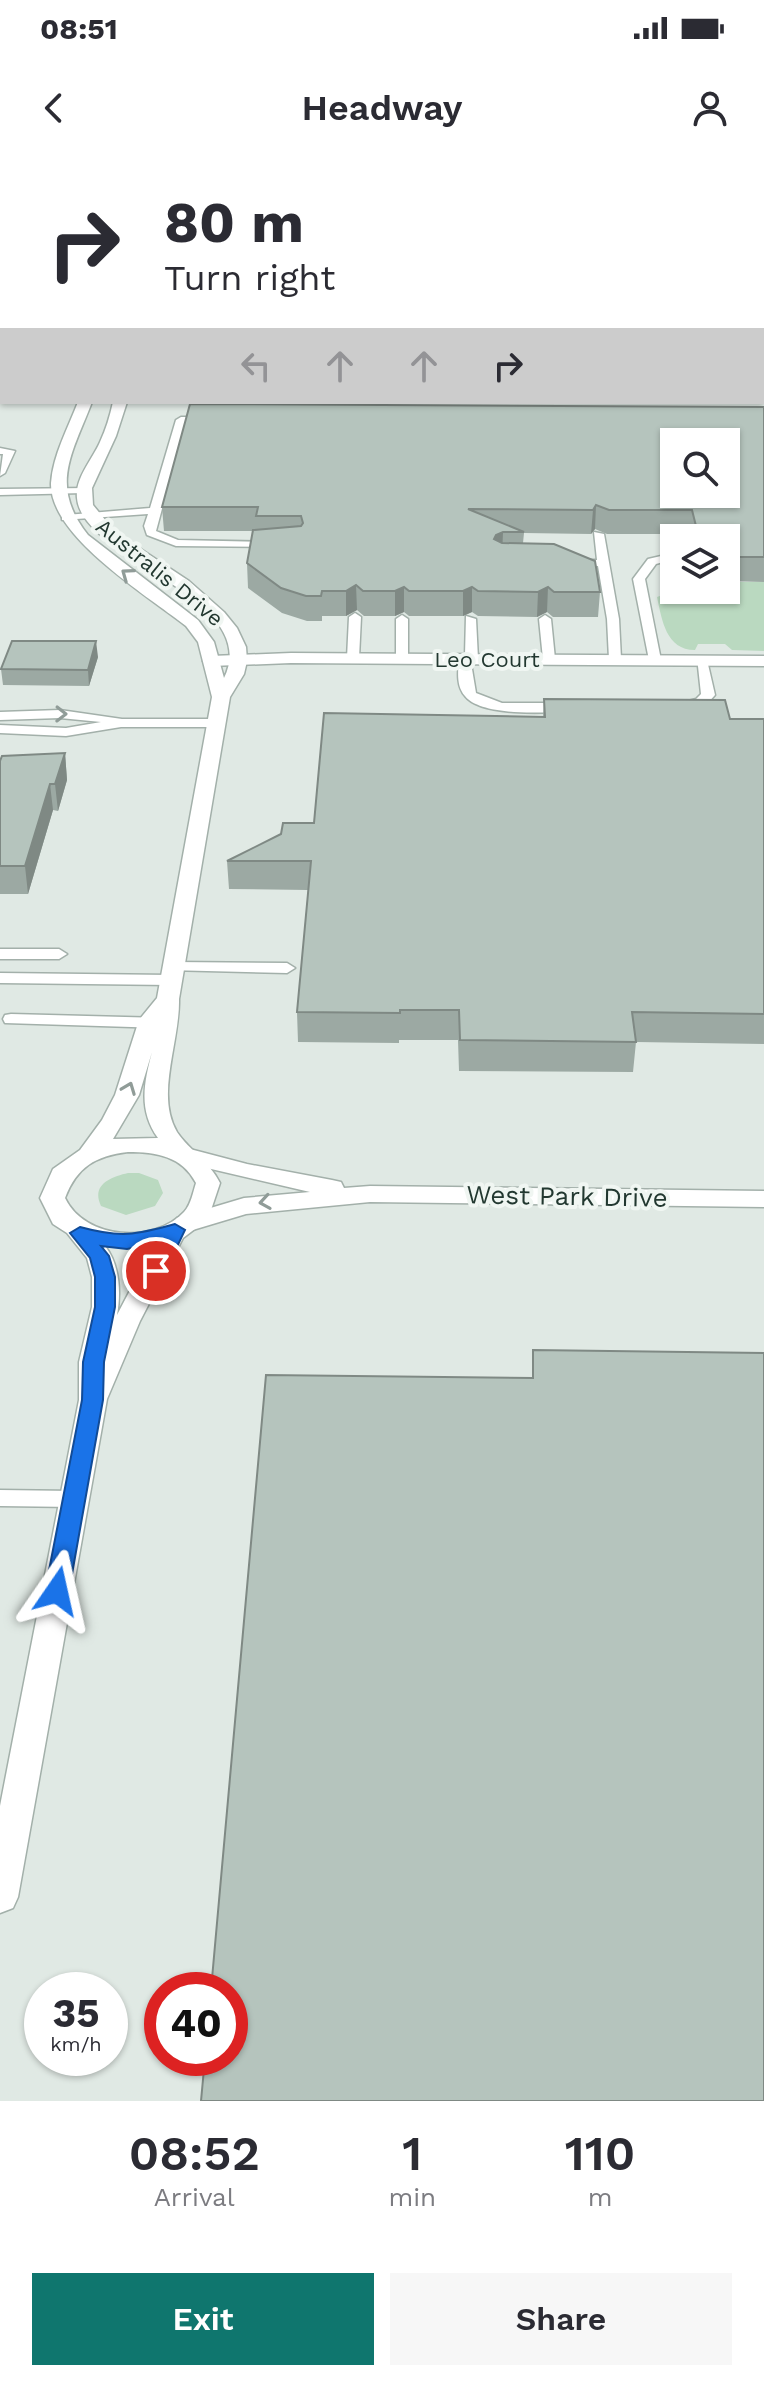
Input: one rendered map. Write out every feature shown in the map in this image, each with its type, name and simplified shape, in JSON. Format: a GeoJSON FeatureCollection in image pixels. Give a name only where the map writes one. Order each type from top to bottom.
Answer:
{"type":"FeatureCollection","features":[{"type":"Feature","properties":{"kind":"street"},"geometry":{"type":"LineString","coordinates":[[57,491],[64,457],[84,404]]}},
{"type":"Feature","properties":{"kind":"street","name":"Australis Drive"},"geometry":{"type":"LineString","coordinates":[[89,1154],[113,1122],[160,1023],[221,697],[236,674],[239,660],[235,637],[220,615],[110,535],[91,515],[83,498],[84,482],[104,448],[119,404]]}},
{"type":"Feature","properties":{"kind":"street","name":"Australis Drive"},"geometry":{"type":"LineString","coordinates":[[57,491],[66,518],[111,562],[192,623],[206,642],[221,697]]}},
{"type":"Feature","properties":{"kind":"street","name":"Leo Court"},"geometry":{"type":"LineString","coordinates":[[211,661],[353,658],[764,661]]}},
{"type":"Feature","properties":{"kind":"street","name":"Australis Drive"},"geometry":{"type":"LineString","coordinates":[[160,1023],[167,1043],[154,1082],[158,1122],[183,1154]]}},
{"type":"Feature","properties":{"kind":"street"},"geometry":{"type":"LineString","coordinates":[[0,1897],[93,1400],[93,1362],[105,1307],[105,1277],[99,1256],[60,1215],[54,1194],[59,1179],[72,1165],[89,1154],[115,1146],[143,1144],[183,1154],[197,1163],[208,1183],[204,1205],[181,1227],[127,1321],[93,1400]]}},
{"type":"Feature","properties":{"kind":"street","name":"West Park Drive"},"geometry":{"type":"LineString","coordinates":[[183,1154],[247,1172],[370,1194]]}},
{"type":"Feature","properties":{"kind":"street","name":"West Park Drive"},"geometry":{"type":"LineString","coordinates":[[181,1227],[244,1206],[370,1194],[764,1199]]}},
{"type":"Feature","properties":{"kind":"street"},"geometry":{"type":"LineString","coordinates":[[80,1233],[110,1242],[127,1242],[160,1237],[181,1227]]}},
{"type":"Feature","properties":{"kind":"lane"},"geometry":{"type":"LineString","coordinates":[[228,421],[181,420],[150,530],[163,540],[187,544],[281,545]]}},
{"type":"Feature","properties":{"kind":"lane"},"geometry":{"type":"LineString","coordinates":[[0,451],[10,451],[0,473]]}},
{"type":"Feature","properties":{"kind":"lane"},"geometry":{"type":"LineString","coordinates":[[0,492],[84,490]]}},
{"type":"Feature","properties":{"kind":"lane"},"geometry":{"type":"LineString","coordinates":[[66,518],[154,511]]}},
{"type":"Feature","properties":{"kind":"lane"},"geometry":{"type":"LineString","coordinates":[[598,534],[613,619],[615,659]]}},
{"type":"Feature","properties":{"kind":"lane"},"geometry":{"type":"LineString","coordinates":[[655,660],[639,579],[643,567],[650,561],[660,559]]}},
{"type":"Feature","properties":{"kind":"lane"},"geometry":{"type":"LineString","coordinates":[[560,562],[603,563]]}},
{"type":"Feature","properties":{"kind":"lane"},"geometry":{"type":"LineString","coordinates":[[353,658],[355,617]]}},
{"type":"Feature","properties":{"kind":"lane"},"geometry":{"type":"LineString","coordinates":[[402,619],[402,658]]}},
{"type":"Feature","properties":{"kind":"lane"},"geometry":{"type":"LineString","coordinates":[[470,619],[467,690],[477,699],[510,707],[583,707]]}},
{"type":"Feature","properties":{"kind":"lane"},"geometry":{"type":"LineString","coordinates":[[545,619],[549,659]]}},
{"type":"Feature","properties":{"kind":"lane"},"geometry":{"type":"LineString","coordinates":[[670,708],[701,702],[708,695],[701,660]]}},
{"type":"Feature","properties":{"kind":"lane"},"geometry":{"type":"LineString","coordinates":[[0,716],[82,715],[121,723]]}},
{"type":"Feature","properties":{"kind":"lane"},"geometry":{"type":"LineString","coordinates":[[0,729],[66,732],[121,723],[216,723]]}},
{"type":"Feature","properties":{"kind":"lane"},"geometry":{"type":"LineString","coordinates":[[0,954],[59,954]]}},
{"type":"Feature","properties":{"kind":"lane"},"geometry":{"type":"LineString","coordinates":[[0,978],[170,982],[287,968]]}},
{"type":"Feature","properties":{"kind":"lane"},"geometry":{"type":"LineString","coordinates":[[11,1019],[160,1023]]}},
{"type":"Feature","properties":{"kind":"lane"},"geometry":{"type":"LineString","coordinates":[[0,1498],[74,1499]]}},
{"type":"Feature","properties":{"kind":"green space"},"geometry":{"type":"Polygon","coordinates":[[[740,582],[764,582],[764,651],[732,650],[725,644],[698,644],[695,650],[685,649],[667,632],[657,597],[660,596],[660,604],[740,604],[740,582]]]}},
{"type":"Feature","properties":{"kind":"green space"},"geometry":{"type":"Polygon","coordinates":[[[128,1173],[139,1173],[158,1180],[163,1193],[155,1206],[126,1215],[101,1206],[100,1187],[128,1173]]]}},
{"type":"Feature","properties":{"kind":"building"},"geometry":{"type":"Polygon","coordinates":[[[190,404],[764,407],[764,557],[740,557],[740,524],[696,524],[692,510],[609,510],[596,505],[593,510],[468,509],[524,532],[496,535],[494,539],[502,543],[554,544],[595,561],[600,592],[554,592],[548,587],[538,592],[478,591],[472,587],[463,591],[409,591],[404,587],[395,591],[363,591],[356,585],[346,591],[322,591],[321,596],[306,596],[281,588],[247,563],[253,530],[301,526],[303,523],[301,516],[256,516],[258,507],[162,507],[190,404]]]}},
{"type":"Feature","properties":{"kind":"building"},"geometry":{"type":"Polygon","coordinates":[[[12,641],[96,641],[88,670],[1,669],[12,641]]]}},
{"type":"Feature","properties":{"kind":"building"},"geometry":{"type":"Polygon","coordinates":[[[544,699],[725,700],[730,719],[764,719],[764,1014],[632,1012],[636,1042],[460,1040],[459,1010],[297,1012],[311,861],[227,861],[281,834],[283,823],[314,823],[324,713],[545,717],[544,699]]]}},
{"type":"Feature","properties":{"kind":"building"},"geometry":{"type":"Polygon","coordinates":[[[65,753],[55,784],[50,784],[25,866],[0,866],[2,756],[65,753]]]}},
{"type":"Feature","properties":{"kind":"building"},"geometry":{"type":"Polygon","coordinates":[[[533,1350],[764,1353],[764,2101],[201,2101],[203,2076],[248,2076],[248,1972],[213,1972],[266,1375],[533,1378],[533,1350]]]}},
{"type":"Feature","properties":{"kind":"route"},"geometry":{"type":"LineString","coordinates":[[57,1591],[93,1400],[93,1362],[105,1307],[105,1277],[99,1256],[80,1233],[110,1242],[127,1242],[144,1241],[175,1230],[156,1271]]}}]}
